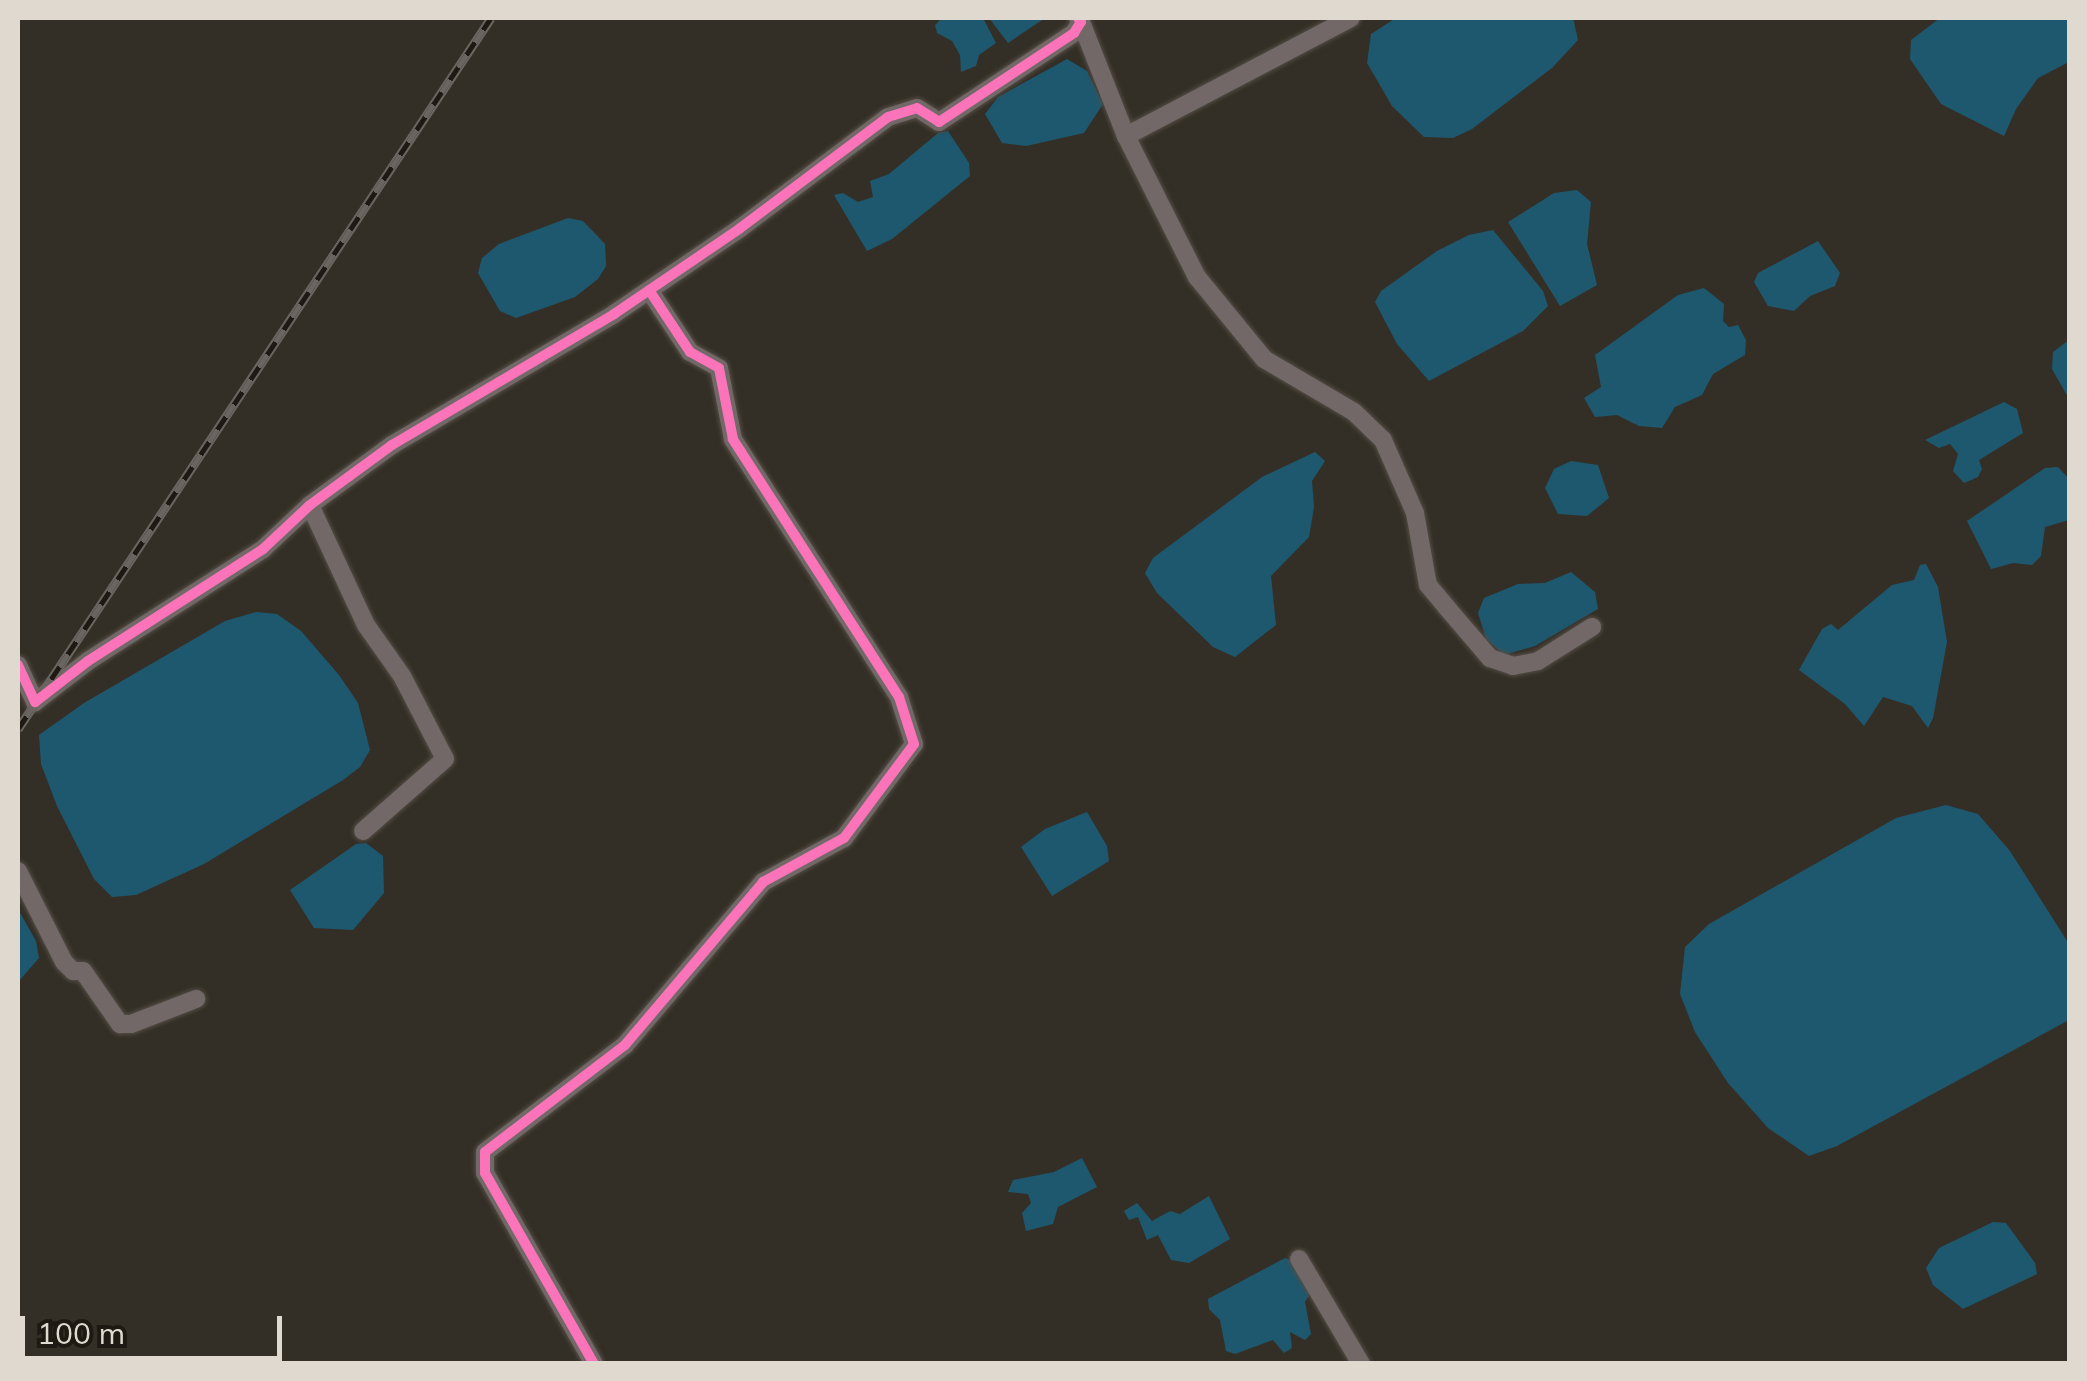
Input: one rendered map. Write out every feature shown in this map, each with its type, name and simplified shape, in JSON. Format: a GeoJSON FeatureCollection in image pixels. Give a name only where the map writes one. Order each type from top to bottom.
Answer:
{"type":"FeatureCollection","features":[{"type":"Feature","properties":{"kind":"street"},"geometry":{"type":"LineString","coordinates":[[1126,136],[1351,18]]}},
{"type":"Feature","properties":{"kind":"street"},"geometry":{"type":"LineString","coordinates":[[1079,20],[1126,136],[1197,276],[1235,328],[1264,359],[1354,412],[1383,440],[1415,512],[1428,585],[1490,658],[1513,666],[1538,662],[1592,627]]}},
{"type":"Feature","properties":{"kind":"street"},"geometry":{"type":"LineString","coordinates":[[18,664],[35,702],[88,661],[263,549],[310,505],[392,445],[649,290],[888,116],[918,108],[939,122],[1036,61],[1074,33],[1079,20]]}},
{"type":"Feature","properties":{"kind":"street"},"geometry":{"type":"LineString","coordinates":[[594,1364],[485,1173],[485,1152],[625,1045],[763,882],[844,838],[914,744],[899,696],[733,439],[719,368],[690,352],[649,290]]}},
{"type":"Feature","properties":{"kind":"street"},"geometry":{"type":"LineString","coordinates":[[310,505],[366,625],[402,676],[446,759],[363,831]]}},
{"type":"Feature","properties":{"kind":"street"},"geometry":{"type":"LineString","coordinates":[[18,872],[64,962],[73,972],[83,972],[120,1024],[131,1024],[196,999]]}},
{"type":"Feature","properties":{"kind":"street"},"geometry":{"type":"LineString","coordinates":[[1298,1260],[1361,1364]]}},
{"type":"Feature","properties":{"kind":"water"},"geometry":{"type":"Polygon","coordinates":[[[942,18],[983,18],[996,43],[979,55],[976,66],[961,72],[960,55],[952,41],[937,33],[935,25],[942,18]]]}},
{"type":"Feature","properties":{"kind":"water"},"geometry":{"type":"Polygon","coordinates":[[[989,18],[1045,18],[1008,43],[989,18]]]}},
{"type":"Feature","properties":{"kind":"water"},"geometry":{"type":"Polygon","coordinates":[[[1396,18],[1573,18],[1578,40],[1552,68],[1472,129],[1453,138],[1424,137],[1392,106],[1367,63],[1371,34],[1396,18]]]}},
{"type":"Feature","properties":{"kind":"water"},"geometry":{"type":"Polygon","coordinates":[[[1940,18],[2069,18],[2069,62],[2038,78],[2016,109],[2004,136],[1941,104],[1910,59],[1911,40],[1940,18]]]}},
{"type":"Feature","properties":{"kind":"water"},"geometry":{"type":"Polygon","coordinates":[[[1067,59],[1087,71],[1103,104],[1084,133],[1026,146],[1002,143],[985,114],[998,97],[1067,59]]]}},
{"type":"Feature","properties":{"kind":"water"},"geometry":{"type":"Polygon","coordinates":[[[948,131],[969,163],[970,176],[892,239],[867,251],[834,195],[843,193],[858,202],[873,197],[870,181],[889,174],[938,133],[948,131]]]}},
{"type":"Feature","properties":{"kind":"water"},"geometry":{"type":"Polygon","coordinates":[[[1577,190],[1591,202],[1587,244],[1597,285],[1560,306],[1508,222],[1554,193],[1577,190]]]}},
{"type":"Feature","properties":{"kind":"water"},"geometry":{"type":"Polygon","coordinates":[[[568,218],[583,221],[605,244],[606,266],[598,279],[575,297],[516,318],[500,311],[478,273],[482,258],[499,244],[568,218]]]}},
{"type":"Feature","properties":{"kind":"water"},"geometry":{"type":"Polygon","coordinates":[[[1493,230],[1543,291],[1548,306],[1523,331],[1429,381],[1397,344],[1375,302],[1381,291],[1437,251],[1469,235],[1493,230]]]}},
{"type":"Feature","properties":{"kind":"water"},"geometry":{"type":"Polygon","coordinates":[[[1818,241],[1840,273],[1835,286],[1810,296],[1794,311],[1768,306],[1754,282],[1758,273],[1818,241]]]}},
{"type":"Feature","properties":{"kind":"water"},"geometry":{"type":"Polygon","coordinates":[[[1704,288],[1724,304],[1723,321],[1729,327],[1738,325],[1746,340],[1745,355],[1713,374],[1702,395],[1675,407],[1662,428],[1639,426],[1617,415],[1595,417],[1584,398],[1601,387],[1595,355],[1678,295],[1704,288]]]}},
{"type":"Feature","properties":{"kind":"water"},"geometry":{"type":"Polygon","coordinates":[[[2069,340],[2069,399],[2052,369],[2053,352],[2069,340]]]}},
{"type":"Feature","properties":{"kind":"water"},"geometry":{"type":"Polygon","coordinates":[[[2004,402],[2017,409],[2023,433],[1979,460],[1982,469],[1978,477],[1964,483],[1953,471],[1958,454],[1950,444],[1939,448],[1925,440],[2004,402]]]}},
{"type":"Feature","properties":{"kind":"water"},"geometry":{"type":"Polygon","coordinates":[[[1315,452],[1325,461],[1312,481],[1314,507],[1309,537],[1271,576],[1276,625],[1235,657],[1213,647],[1157,593],[1145,573],[1153,558],[1262,477],[1315,452]]]}},
{"type":"Feature","properties":{"kind":"water"},"geometry":{"type":"Polygon","coordinates":[[[1571,461],[1598,465],[1609,498],[1587,516],[1558,514],[1545,488],[1554,469],[1571,461]]]}},
{"type":"Feature","properties":{"kind":"water"},"geometry":{"type":"Polygon","coordinates":[[[2058,467],[2069,479],[2069,520],[2045,527],[2041,556],[2032,565],[2013,563],[1991,569],[1967,521],[2045,468],[2058,467]]]}},
{"type":"Feature","properties":{"kind":"water"},"geometry":{"type":"Polygon","coordinates":[[[1926,564],[1938,587],[1947,642],[1933,718],[1928,728],[1912,706],[1883,697],[1864,726],[1845,704],[1799,670],[1822,629],[1831,624],[1838,630],[1892,585],[1914,580],[1920,565],[1926,564]]]}},
{"type":"Feature","properties":{"kind":"water"},"geometry":{"type":"Polygon","coordinates":[[[1571,572],[1595,592],[1598,609],[1535,646],[1504,655],[1486,639],[1478,613],[1484,598],[1518,584],[1545,583],[1571,572]]]}},
{"type":"Feature","properties":{"kind":"water"},"geometry":{"type":"Polygon","coordinates":[[[256,612],[277,614],[301,631],[339,675],[358,703],[370,750],[360,767],[343,780],[204,864],[136,895],[112,897],[94,879],[57,806],[41,764],[39,735],[84,703],[225,621],[256,612]]]}},
{"type":"Feature","properties":{"kind":"water"},"geometry":{"type":"Polygon","coordinates":[[[1946,805],[1978,814],[2010,851],[2069,944],[2069,1020],[1837,1146],[1809,1156],[1768,1128],[1728,1083],[1695,1032],[1680,994],[1685,947],[1709,924],[1896,818],[1946,805]]]}},
{"type":"Feature","properties":{"kind":"water"},"geometry":{"type":"Polygon","coordinates":[[[1087,812],[1107,846],[1109,861],[1052,896],[1021,847],[1045,829],[1087,812]]]}},
{"type":"Feature","properties":{"kind":"water"},"geometry":{"type":"Polygon","coordinates":[[[366,843],[383,856],[384,893],[353,930],[314,928],[290,890],[356,844],[366,843]]]}},
{"type":"Feature","properties":{"kind":"water"},"geometry":{"type":"Polygon","coordinates":[[[18,909],[36,941],[39,958],[18,982],[18,909]]]}},
{"type":"Feature","properties":{"kind":"water"},"geometry":{"type":"Polygon","coordinates":[[[1082,1158],[1097,1187],[1058,1207],[1053,1224],[1026,1231],[1022,1213],[1031,1203],[1028,1194],[1008,1192],[1013,1180],[1054,1172],[1082,1158]]]}},
{"type":"Feature","properties":{"kind":"water"},"geometry":{"type":"Polygon","coordinates":[[[1209,1196],[1230,1239],[1189,1263],[1171,1260],[1158,1235],[1147,1240],[1138,1217],[1129,1220],[1124,1211],[1137,1203],[1152,1221],[1170,1211],[1180,1214],[1209,1196]]]}},
{"type":"Feature","properties":{"kind":"water"},"geometry":{"type":"Polygon","coordinates":[[[1993,1222],[2006,1223],[2035,1263],[2037,1274],[1963,1309],[1933,1285],[1926,1268],[1939,1248],[1993,1222]]]}},
{"type":"Feature","properties":{"kind":"water"},"geometry":{"type":"Polygon","coordinates":[[[1285,1258],[1292,1261],[1310,1294],[1305,1302],[1311,1334],[1305,1340],[1290,1332],[1292,1348],[1284,1353],[1273,1340],[1235,1354],[1226,1351],[1220,1320],[1209,1309],[1208,1299],[1285,1258]]]}},
{"type":"Feature","properties":{"kind":"railway"},"geometry":{"type":"LineString","coordinates":[[18,729],[491,18]]}},
{"type":"Feature","properties":{"kind":"cycle path"},"geometry":{"type":"LineString","coordinates":[[18,665],[35,702],[88,661],[263,549],[310,505],[392,445],[614,314],[739,229],[888,117],[917,108],[939,122],[1074,33],[1081,22],[1078,18]]}},
{"type":"Feature","properties":{"kind":"cycle path"},"geometry":{"type":"LineString","coordinates":[[594,1364],[485,1173],[485,1152],[625,1045],[763,882],[844,838],[914,744],[899,697],[733,439],[719,368],[690,352],[649,290]]}}]}
